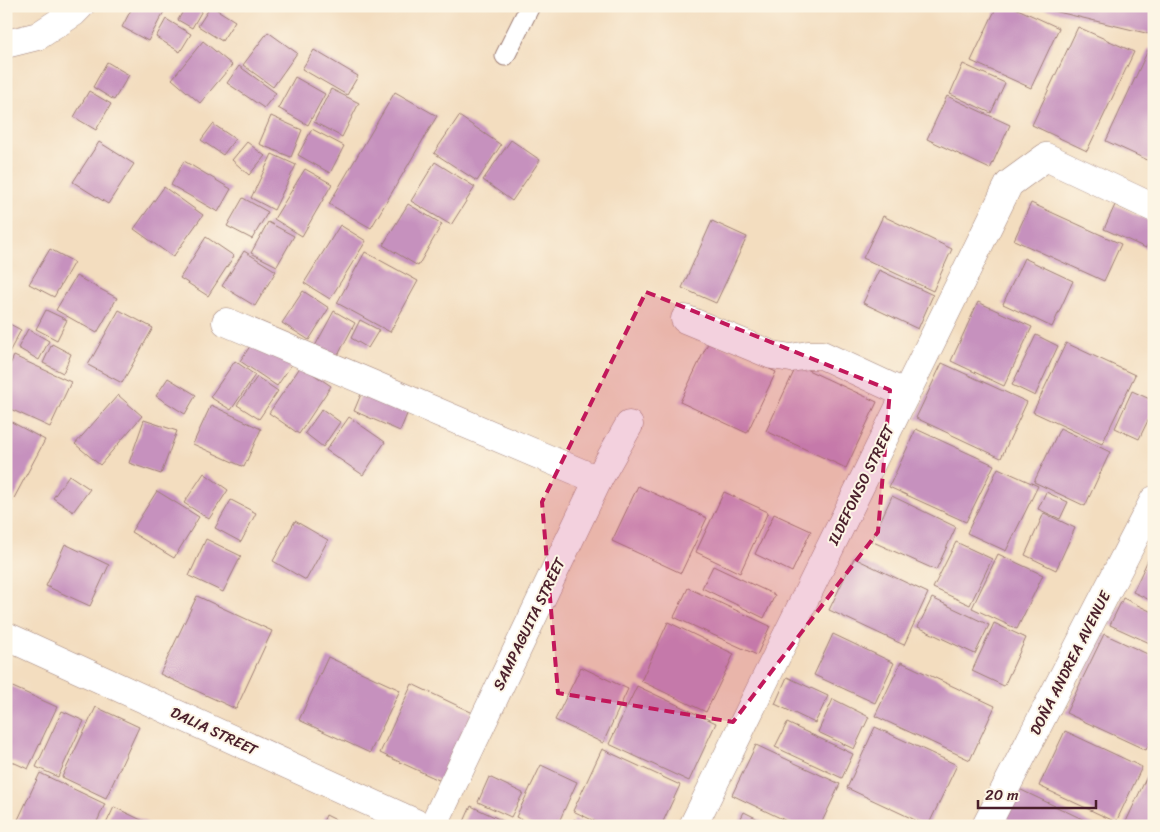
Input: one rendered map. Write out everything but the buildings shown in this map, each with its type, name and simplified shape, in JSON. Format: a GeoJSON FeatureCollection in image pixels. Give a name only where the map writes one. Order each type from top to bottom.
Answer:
{"type":"FeatureCollection","features":[{"type":"Feature","properties":{"kind":"street"},"geometry":{"type":"LineString","coordinates":[[6,44],[38,36],[73,13],[80,6]]}},
{"type":"Feature","properties":{"kind":"street","name":"ILDEFONSO STREET"},"geometry":{"type":"LineString","coordinates":[[693,826],[1009,184],[1046,157],[1154,208]]}},
{"type":"Feature","properties":{"kind":"street"},"geometry":{"type":"LineString","coordinates":[[685,319],[777,356],[791,358],[822,355],[906,394]]}},
{"type":"Feature","properties":{"kind":"street"},"geometry":{"type":"LineString","coordinates":[[226,322],[598,480]]}},
{"type":"Feature","properties":{"kind":"street","name":"SAMPAGUITA STREET"},"geometry":{"type":"LineString","coordinates":[[433,826],[598,480],[629,425]]}},
{"type":"Feature","properties":{"kind":"street","name":"DOÑA ANDREA AVENUE"},"geometry":{"type":"LineString","coordinates":[[986,826],[1154,500]]}},
{"type":"Feature","properties":{"kind":"street","name":"DALIA STREET"},"geometry":{"type":"LineString","coordinates":[[6,636],[422,826]]}},
{"type":"Feature","properties":{"kind":"lane"},"geometry":{"type":"LineString","coordinates":[[505,56],[530,6]]}},
{"type":"Feature","properties":{"kind":"highlighted area"},"geometry":{"type":"Polygon","coordinates":[[[646,292],[890,390],[878,532],[733,722],[558,693],[542,502],[646,292]]]}}]}
